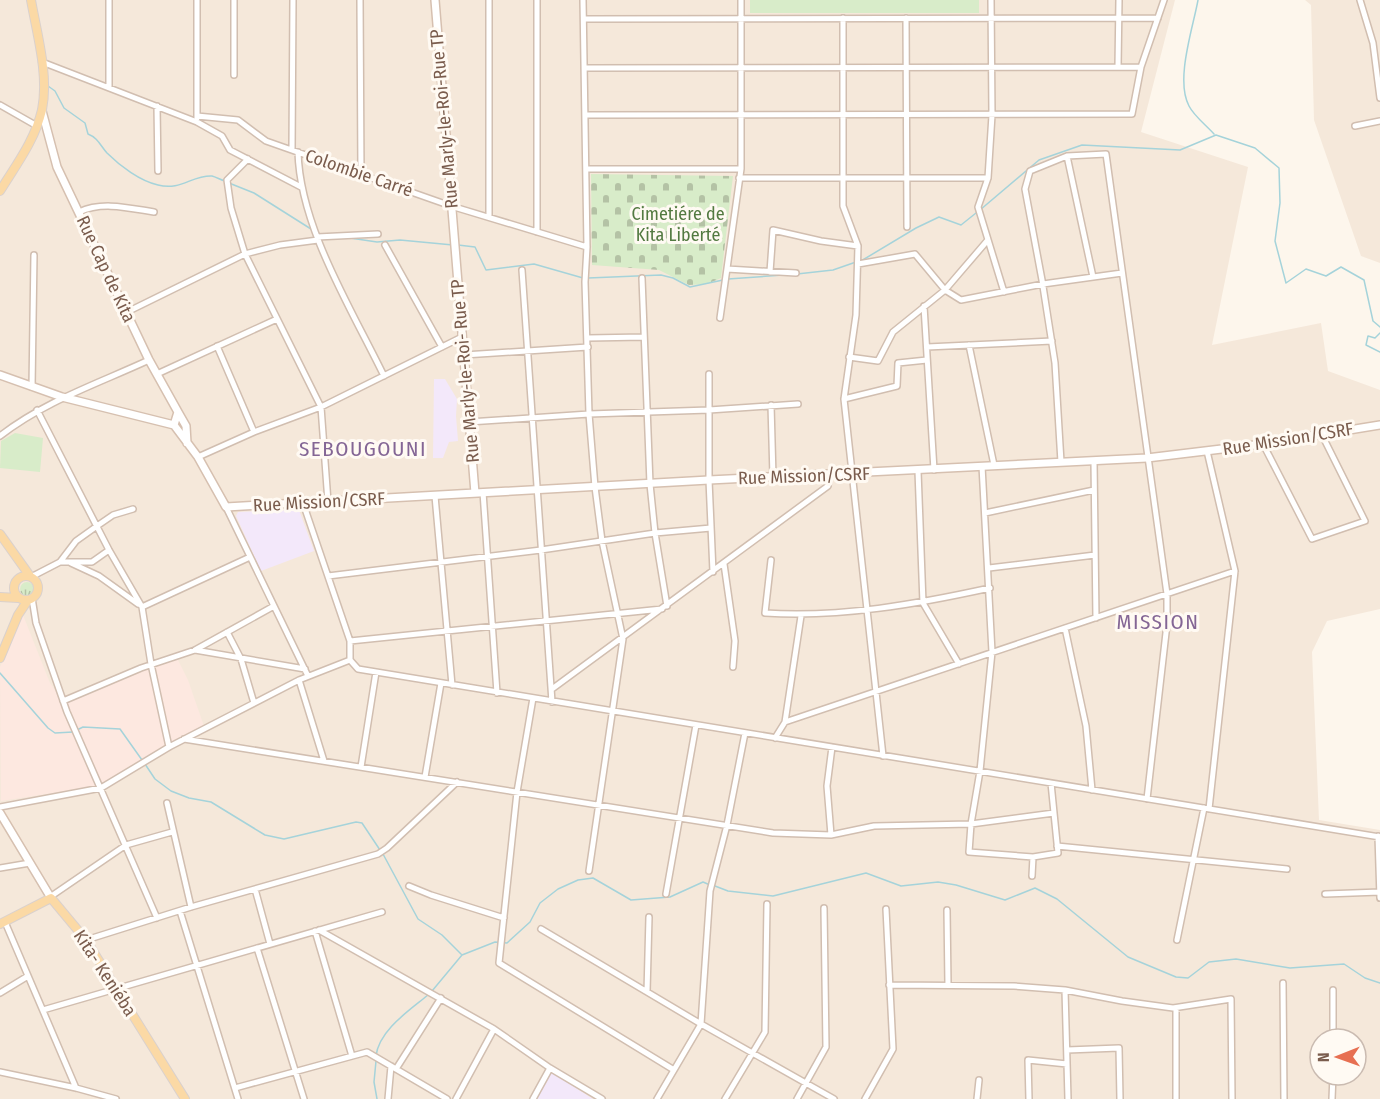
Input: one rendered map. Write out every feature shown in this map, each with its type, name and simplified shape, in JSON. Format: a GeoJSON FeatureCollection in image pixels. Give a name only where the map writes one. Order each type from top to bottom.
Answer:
{"type":"FeatureCollection","features":[{"type":"Feature","properties":{"kind":"main road"},"geometry":{"type":"LineString","coordinates":[[0,191],[3,179],[29,144],[42,109],[42,62],[32,0]]}},
{"type":"Feature","properties":{"kind":"main road","name":"Rue Marly-le-Roi-Rue TP"},"geometry":{"type":"LineString","coordinates":[[435,0],[454,249]]}},
{"type":"Feature","properties":{"kind":"main road","name":"Rue Cap de Kita"},"geometry":{"type":"LineString","coordinates":[[42,109],[57,167],[148,360],[186,426],[187,443]]}},
{"type":"Feature","properties":{"kind":"main road","name":"Rue Marly-le-Roi- Rue TP"},"geometry":{"type":"LineString","coordinates":[[454,249],[469,422],[479,493]]}},
{"type":"Feature","properties":{"kind":"main road"},"geometry":{"type":"LineString","coordinates":[[0,375],[62,397],[174,425],[198,457],[226,507]]}},
{"type":"Feature","properties":{"kind":"main road"},"geometry":{"type":"LineString","coordinates":[[174,425],[178,412]]}},
{"type":"Feature","properties":{"kind":"main road","name":"Rue Mission/CSRF"},"geometry":{"type":"LineString","coordinates":[[226,507],[1147,458],[1263,444],[1380,425]]}},
{"type":"Feature","properties":{"kind":"main road"},"geometry":{"type":"LineString","coordinates":[[0,534],[38,585],[37,593],[18,615],[0,658]]}},
{"type":"Feature","properties":{"kind":"main road"},"geometry":{"type":"LineString","coordinates":[[18,615],[18,597],[15,591],[20,561]]}},
{"type":"Feature","properties":{"kind":"main road"},"geometry":{"type":"LineString","coordinates":[[0,595],[23,577],[30,577]]}},
{"type":"Feature","properties":{"kind":"main road"},"geometry":{"type":"LineString","coordinates":[[0,595],[30,599]]}},
{"type":"Feature","properties":{"kind":"main road"},"geometry":{"type":"LineString","coordinates":[[0,813],[50,898],[2,923]]}},
{"type":"Feature","properties":{"kind":"main road","name":"Kita- Keniéba"},"geometry":{"type":"LineString","coordinates":[[50,898],[86,940],[185,1099]]}},
{"type":"Feature","properties":{"kind":"street"},"geometry":{"type":"LineString","coordinates":[[109,0],[109,87]]}},
{"type":"Feature","properties":{"kind":"street"},"geometry":{"type":"LineString","coordinates":[[196,0],[197,119]]}},
{"type":"Feature","properties":{"kind":"street"},"geometry":{"type":"LineString","coordinates":[[234,0],[234,75]]}},
{"type":"Feature","properties":{"kind":"street"},"geometry":{"type":"LineString","coordinates":[[292,0],[295,151],[301,187],[317,239],[384,376]]}},
{"type":"Feature","properties":{"kind":"street"},"geometry":{"type":"LineString","coordinates":[[360,0],[361,174]]}},
{"type":"Feature","properties":{"kind":"street"},"geometry":{"type":"LineString","coordinates":[[489,0],[489,217]]}},
{"type":"Feature","properties":{"kind":"street"},"geometry":{"type":"LineString","coordinates":[[537,0],[537,232]]}},
{"type":"Feature","properties":{"kind":"street"},"geometry":{"type":"LineString","coordinates":[[583,0],[587,247],[585,282],[589,414],[602,541],[623,639],[589,871]]}},
{"type":"Feature","properties":{"kind":"street"},"geometry":{"type":"LineString","coordinates":[[720,318],[741,169],[741,0]]}},
{"type":"Feature","properties":{"kind":"street"},"geometry":{"type":"LineString","coordinates":[[991,0],[992,115],[988,178],[978,207],[1004,292]]}},
{"type":"Feature","properties":{"kind":"street"},"geometry":{"type":"LineString","coordinates":[[1118,67],[1119,0]]}},
{"type":"Feature","properties":{"kind":"street"},"geometry":{"type":"LineString","coordinates":[[585,115],[1132,114],[1141,67],[1164,0]]}},
{"type":"Feature","properties":{"kind":"street"},"geometry":{"type":"LineString","coordinates":[[1360,0],[1373,43],[1380,98]]}},
{"type":"Feature","properties":{"kind":"street"},"geometry":{"type":"LineString","coordinates":[[843,18],[843,206],[858,246],[856,315],[844,399],[883,756]]}},
{"type":"Feature","properties":{"kind":"street"},"geometry":{"type":"LineString","coordinates":[[906,18],[907,227]]}},
{"type":"Feature","properties":{"kind":"street"},"geometry":{"type":"LineString","coordinates":[[584,19],[1158,18]]}},
{"type":"Feature","properties":{"kind":"street"},"geometry":{"type":"LineString","coordinates":[[42,62],[197,119],[222,136],[230,150],[301,187]]}},
{"type":"Feature","properties":{"kind":"street"},"geometry":{"type":"LineString","coordinates":[[584,68],[1141,67]]}},
{"type":"Feature","properties":{"kind":"street"},"geometry":{"type":"LineString","coordinates":[[0,105],[37,126]]}},
{"type":"Feature","properties":{"kind":"street"},"geometry":{"type":"LineString","coordinates":[[157,106],[158,171]]}},
{"type":"Feature","properties":{"kind":"street","name":"Colombie Carré"},"geometry":{"type":"LineString","coordinates":[[197,119],[238,120],[266,141],[452,206],[587,247]]}},
{"type":"Feature","properties":{"kind":"street"},"geometry":{"type":"LineString","coordinates":[[1355,126],[1380,121]]}},
{"type":"Feature","properties":{"kind":"street"},"geometry":{"type":"LineString","coordinates":[[1062,462],[1052,341],[1025,189],[1030,171],[1067,156],[1106,154],[1167,594],[1167,624],[1147,799]]}},
{"type":"Feature","properties":{"kind":"street"},"geometry":{"type":"LineString","coordinates":[[1067,156],[1094,277]]}},
{"type":"Feature","properties":{"kind":"street"},"geometry":{"type":"LineString","coordinates":[[248,159],[227,180],[231,208],[245,254],[321,407],[328,502]]}},
{"type":"Feature","properties":{"kind":"street"},"geometry":{"type":"LineString","coordinates":[[586,169],[741,169]]}},
{"type":"Feature","properties":{"kind":"street"},"geometry":{"type":"LineString","coordinates":[[739,178],[988,178]]}},
{"type":"Feature","properties":{"kind":"street"},"geometry":{"type":"LineString","coordinates":[[79,213],[91,206],[112,206],[154,212]]}},
{"type":"Feature","properties":{"kind":"street"},"geometry":{"type":"LineString","coordinates":[[770,272],[773,230],[821,241],[858,246]]}},
{"type":"Feature","properties":{"kind":"street"},"geometry":{"type":"LineString","coordinates":[[127,312],[245,254],[317,239],[378,234]]}},
{"type":"Feature","properties":{"kind":"street"},"geometry":{"type":"LineString","coordinates":[[849,357],[878,361],[893,332],[945,290],[987,241]]}},
{"type":"Feature","properties":{"kind":"street"},"geometry":{"type":"LineString","coordinates":[[385,245],[442,347]]}},
{"type":"Feature","properties":{"kind":"street"},"geometry":{"type":"LineString","coordinates":[[858,264],[915,254],[945,290],[961,300],[1043,284],[1122,273]]}},
{"type":"Feature","properties":{"kind":"street"},"geometry":{"type":"LineString","coordinates":[[32,387],[34,255]]}},
{"type":"Feature","properties":{"kind":"street"},"geometry":{"type":"LineString","coordinates":[[727,269],[796,273]]}},
{"type":"Feature","properties":{"kind":"street"},"geometry":{"type":"LineString","coordinates":[[522,270],[552,702]]}},
{"type":"Feature","properties":{"kind":"street"},"geometry":{"type":"LineString","coordinates":[[642,278],[650,484],[664,607]]}},
{"type":"Feature","properties":{"kind":"street"},"geometry":{"type":"LineString","coordinates":[[924,306],[934,470]]}},
{"type":"Feature","properties":{"kind":"street"},"geometry":{"type":"LineString","coordinates":[[157,374],[277,319]]}},
{"type":"Feature","properties":{"kind":"street"},"geometry":{"type":"LineString","coordinates":[[198,457],[254,432],[321,407],[462,337]]}},
{"type":"Feature","properties":{"kind":"street"},"geometry":{"type":"LineString","coordinates":[[588,338],[644,337]]}},
{"type":"Feature","properties":{"kind":"street"},"geometry":{"type":"LineString","coordinates":[[927,347],[1052,341]]}},
{"type":"Feature","properties":{"kind":"street"},"geometry":{"type":"LineString","coordinates":[[969,345],[994,465]]}},
{"type":"Feature","properties":{"kind":"street"},"geometry":{"type":"LineString","coordinates":[[217,346],[254,432]]}},
{"type":"Feature","properties":{"kind":"street"},"geometry":{"type":"LineString","coordinates":[[464,355],[588,346]]}},
{"type":"Feature","properties":{"kind":"street"},"geometry":{"type":"LineString","coordinates":[[0,436],[37,410],[62,397],[148,360]]}},
{"type":"Feature","properties":{"kind":"street"},"geometry":{"type":"LineString","coordinates":[[844,399],[897,386],[898,363],[927,360]]}},
{"type":"Feature","properties":{"kind":"street"},"geometry":{"type":"LineString","coordinates":[[709,374],[709,480],[713,572]]}},
{"type":"Feature","properties":{"kind":"street"},"geometry":{"type":"LineString","coordinates":[[469,422],[798,404]]}},
{"type":"Feature","properties":{"kind":"street"},"geometry":{"type":"LineString","coordinates":[[771,405],[772,477]]}},
{"type":"Feature","properties":{"kind":"street"},"geometry":{"type":"LineString","coordinates":[[37,410],[109,550],[142,607],[168,747]]}},
{"type":"Feature","properties":{"kind":"street"},"geometry":{"type":"LineString","coordinates":[[1263,444],[1312,539],[1365,521],[1322,435]]}},
{"type":"Feature","properties":{"kind":"street"},"geometry":{"type":"LineString","coordinates":[[1177,940],[1207,808],[1235,571],[1207,451]]}},
{"type":"Feature","properties":{"kind":"street"},"geometry":{"type":"LineString","coordinates":[[1094,461],[1096,618]]}},
{"type":"Feature","properties":{"kind":"street"},"geometry":{"type":"LineString","coordinates":[[982,466],[992,652],[980,771],[970,824],[969,852],[1033,857],[1058,853],[1051,783]]}},
{"type":"Feature","properties":{"kind":"street"},"geometry":{"type":"LineString","coordinates":[[918,471],[923,603],[959,664]]}},
{"type":"Feature","properties":{"kind":"street"},"geometry":{"type":"LineString","coordinates":[[552,689],[828,486],[829,475]]}},
{"type":"Feature","properties":{"kind":"street"},"geometry":{"type":"LineString","coordinates":[[985,513],[1094,490]]}},
{"type":"Feature","properties":{"kind":"street"},"geometry":{"type":"LineString","coordinates":[[479,493],[488,556],[497,693]]}},
{"type":"Feature","properties":{"kind":"street"},"geometry":{"type":"LineString","coordinates":[[435,496],[452,685]]}},
{"type":"Feature","properties":{"kind":"street"},"geometry":{"type":"LineString","coordinates":[[303,503],[350,641],[350,660],[358,669],[1379,836],[1380,898]]}},
{"type":"Feature","properties":{"kind":"street"},"geometry":{"type":"LineString","coordinates":[[226,507],[308,676]]}},
{"type":"Feature","properties":{"kind":"street"},"geometry":{"type":"LineString","coordinates":[[30,577],[60,562],[76,541],[113,515],[133,509]]}},
{"type":"Feature","properties":{"kind":"street"},"geometry":{"type":"LineString","coordinates":[[328,576],[541,550],[655,533],[711,528]]}},
{"type":"Feature","properties":{"kind":"street"},"geometry":{"type":"LineString","coordinates":[[60,562],[92,562],[109,550]]}},
{"type":"Feature","properties":{"kind":"street"},"geometry":{"type":"LineString","coordinates":[[989,568],[1095,555]]}},
{"type":"Feature","properties":{"kind":"street"},"geometry":{"type":"LineString","coordinates":[[142,607],[250,557]]}},
{"type":"Feature","properties":{"kind":"street"},"geometry":{"type":"LineString","coordinates":[[771,560],[765,613],[801,616],[923,603],[990,588]]}},
{"type":"Feature","properties":{"kind":"street"},"geometry":{"type":"LineString","coordinates":[[71,563],[99,576],[142,607]]}},
{"type":"Feature","properties":{"kind":"street"},"geometry":{"type":"LineString","coordinates":[[724,564],[735,641],[733,667]]}},
{"type":"Feature","properties":{"kind":"street"},"geometry":{"type":"LineString","coordinates":[[785,722],[1235,571]]}},
{"type":"Feature","properties":{"kind":"street"},"geometry":{"type":"LineString","coordinates":[[30,599],[63,701],[158,918]]}},
{"type":"Feature","properties":{"kind":"street"},"geometry":{"type":"LineString","coordinates":[[63,701],[151,664],[195,650],[274,606]]}},
{"type":"Feature","properties":{"kind":"street"},"geometry":{"type":"LineString","coordinates":[[350,641],[664,607]]}},
{"type":"Feature","properties":{"kind":"street"},"geometry":{"type":"LineString","coordinates":[[775,738],[785,722],[801,616]]}},
{"type":"Feature","properties":{"kind":"street"},"geometry":{"type":"LineString","coordinates":[[1065,628],[1086,726],[1092,790]]}},
{"type":"Feature","properties":{"kind":"street"},"geometry":{"type":"LineString","coordinates":[[227,632],[241,659],[255,703]]}},
{"type":"Feature","properties":{"kind":"street"},"geometry":{"type":"LineString","coordinates":[[195,650],[305,669]]}},
{"type":"Feature","properties":{"kind":"street"},"geometry":{"type":"LineString","coordinates":[[0,807],[101,788],[168,747],[299,680],[350,660]]}},
{"type":"Feature","properties":{"kind":"street"},"geometry":{"type":"LineString","coordinates":[[361,767],[376,672]]}},
{"type":"Feature","properties":{"kind":"street"},"geometry":{"type":"LineString","coordinates":[[299,680],[324,761]]}},
{"type":"Feature","properties":{"kind":"street"},"geometry":{"type":"LineString","coordinates":[[426,777],[441,683]]}},
{"type":"Feature","properties":{"kind":"street"},"geometry":{"type":"LineString","coordinates":[[533,699],[518,792],[499,963],[674,1070]]}},
{"type":"Feature","properties":{"kind":"street"},"geometry":{"type":"LineString","coordinates":[[666,894],[696,725]]}},
{"type":"Feature","properties":{"kind":"street"},"geometry":{"type":"LineString","coordinates":[[657,1099],[700,1024],[710,891],[727,825],[745,733]]}},
{"type":"Feature","properties":{"kind":"street"},"geometry":{"type":"LineString","coordinates":[[184,740],[773,833],[831,835],[874,826],[970,824],[1054,813]]}},
{"type":"Feature","properties":{"kind":"street"},"geometry":{"type":"LineString","coordinates":[[831,835],[827,786],[832,747]]}},
{"type":"Feature","properties":{"kind":"street"},"geometry":{"type":"LineString","coordinates":[[86,940],[191,907],[378,854],[457,782]]}},
{"type":"Feature","properties":{"kind":"street"},"geometry":{"type":"LineString","coordinates":[[167,803],[191,907]]}},
{"type":"Feature","properties":{"kind":"street"},"geometry":{"type":"LineString","coordinates":[[50,898],[126,845],[172,832]]}},
{"type":"Feature","properties":{"kind":"street"},"geometry":{"type":"LineString","coordinates":[[1057,846],[1287,869]]}},
{"type":"Feature","properties":{"kind":"street"},"geometry":{"type":"LineString","coordinates":[[1032,876],[1033,857]]}},
{"type":"Feature","properties":{"kind":"street"},"geometry":{"type":"LineString","coordinates":[[0,868],[30,863]]}},
{"type":"Feature","properties":{"kind":"street"},"geometry":{"type":"LineString","coordinates":[[409,886],[431,896],[504,918]]}},
{"type":"Feature","properties":{"kind":"street"},"geometry":{"type":"LineString","coordinates":[[255,889],[270,944]]}},
{"type":"Feature","properties":{"kind":"street"},"geometry":{"type":"LineString","coordinates":[[1325,894],[1380,892]]}},
{"type":"Feature","properties":{"kind":"street"},"geometry":{"type":"LineString","coordinates":[[725,1099],[765,1032],[767,904]]}},
{"type":"Feature","properties":{"kind":"street"},"geometry":{"type":"LineString","coordinates":[[797,1099],[825,1047],[824,908]]}},
{"type":"Feature","properties":{"kind":"street"},"geometry":{"type":"LineString","coordinates":[[865,1099],[893,1049],[886,909]]}},
{"type":"Feature","properties":{"kind":"street"},"geometry":{"type":"LineString","coordinates":[[947,910],[948,985]]}},
{"type":"Feature","properties":{"kind":"street"},"geometry":{"type":"LineString","coordinates":[[180,911],[238,1099]]}},
{"type":"Feature","properties":{"kind":"street"},"geometry":{"type":"LineString","coordinates":[[43,1010],[382,912]]}},
{"type":"Feature","properties":{"kind":"street"},"geometry":{"type":"LineString","coordinates":[[648,992],[649,917]]}},
{"type":"Feature","properties":{"kind":"street"},"geometry":{"type":"LineString","coordinates":[[2,923],[28,976],[76,1088]]}},
{"type":"Feature","properties":{"kind":"street"},"geometry":{"type":"LineString","coordinates":[[541,928],[700,1024],[834,1099]]}},
{"type":"Feature","properties":{"kind":"street"},"geometry":{"type":"LineString","coordinates":[[317,931],[494,1029],[550,1068],[602,1099]]}},
{"type":"Feature","properties":{"kind":"street"},"geometry":{"type":"LineString","coordinates":[[317,931],[352,1056]]}},
{"type":"Feature","properties":{"kind":"street"},"geometry":{"type":"LineString","coordinates":[[257,948],[304,1099]]}},
{"type":"Feature","properties":{"kind":"street"},"geometry":{"type":"LineString","coordinates":[[0,993],[28,976]]}},
{"type":"Feature","properties":{"kind":"street"},"geometry":{"type":"LineString","coordinates":[[1283,983],[1284,1099]]}},
{"type":"Feature","properties":{"kind":"street"},"geometry":{"type":"LineString","coordinates":[[889,985],[1014,986],[1065,990],[1176,1008],[1231,999],[1232,1099]]}},
{"type":"Feature","properties":{"kind":"street"},"geometry":{"type":"LineString","coordinates":[[1065,990],[1068,1099]]}},
{"type":"Feature","properties":{"kind":"street"},"geometry":{"type":"LineString","coordinates":[[1333,990],[1333,1027]]}},
{"type":"Feature","properties":{"kind":"street"},"geometry":{"type":"LineString","coordinates":[[388,1099],[394,1068],[441,998]]}},
{"type":"Feature","properties":{"kind":"street"},"geometry":{"type":"LineString","coordinates":[[1176,1008],[1176,1099]]}},
{"type":"Feature","properties":{"kind":"street"},"geometry":{"type":"LineString","coordinates":[[456,1099],[494,1029]]}},
{"type":"Feature","properties":{"kind":"street"},"geometry":{"type":"LineString","coordinates":[[1067,1050],[1119,1048],[1120,1099]]}},
{"type":"Feature","properties":{"kind":"street"},"geometry":{"type":"LineString","coordinates":[[235,1088],[367,1052],[447,1099]]}},
{"type":"Feature","properties":{"kind":"street"},"geometry":{"type":"LineString","coordinates":[[1029,1099],[1028,1060],[1067,1064]]}},
{"type":"Feature","properties":{"kind":"street"},"geometry":{"type":"LineString","coordinates":[[533,1099],[550,1068]]}},
{"type":"Feature","properties":{"kind":"street"},"geometry":{"type":"LineString","coordinates":[[0,1072],[116,1099]]}},
{"type":"Feature","properties":{"kind":"street"},"geometry":{"type":"LineString","coordinates":[[977,1099],[979,1080]]}},
{"type":"Feature","properties":{"kind":"shaded area"},"geometry":{"type":"Polygon","coordinates":[[[0,0],[1175,0],[1141,132],[1248,167],[1212,345],[1321,323],[1328,371],[1380,390],[1380,609],[1327,621],[1312,652],[1319,820],[1380,830],[1380,1099],[0,1099],[0,0]]]}},
{"type":"Feature","properties":{"kind":"shaded area"},"geometry":{"type":"Polygon","coordinates":[[[1305,0],[1380,0],[1380,263],[1361,256],[1314,120],[1311,5],[1305,0]]]}},
{"type":"Feature","properties":{"kind":"shaded area"},"geometry":{"type":"Polygon","coordinates":[[[434,379],[445,379],[457,399],[458,441],[449,442],[443,458],[433,458],[434,379]]]}},
{"type":"Feature","properties":{"kind":"shaded area"},"geometry":{"type":"Polygon","coordinates":[[[299,510],[314,551],[261,571],[236,516],[238,512],[299,510]]]}},
{"type":"Feature","properties":{"kind":"shaded area"},"geometry":{"type":"Polygon","coordinates":[[[23,615],[50,683],[63,701],[176,656],[188,680],[205,729],[99,786],[1,801],[0,667],[23,615]]]}},
{"type":"Feature","properties":{"kind":"shaded area"},"geometry":{"type":"Polygon","coordinates":[[[551,1072],[593,1099],[536,1099],[551,1072]]]}},
{"type":"Feature","properties":{"kind":"green space"},"geometry":{"type":"Polygon","coordinates":[[[750,0],[979,0],[979,13],[750,13],[750,0]]]}},
{"type":"Feature","properties":{"kind":"green space","name":"Cimetiére de Kita Liberté"},"geometry":{"type":"Polygon","coordinates":[[[591,174],[733,176],[721,278],[707,284],[689,285],[659,270],[592,265],[591,174]]]}},
{"type":"Feature","properties":{"kind":"green space"},"geometry":{"type":"Polygon","coordinates":[[[15,433],[43,438],[40,472],[0,468],[1,441],[15,433]]]}},
{"type":"Feature","properties":{"kind":"green space"},"geometry":{"type":"Polygon","coordinates":[[[27,582],[32,584],[34,589],[32,594],[27,596],[22,594],[20,589],[22,584],[27,582]]]}},
{"type":"Feature","properties":{"kind":"waterway"},"geometry":{"type":"LineString","coordinates":[[1198,0],[1184,68],[1185,95],[1191,110],[1214,134]]}},
{"type":"Feature","properties":{"kind":"waterway"},"geometry":{"type":"LineString","coordinates":[[48,86],[55,91],[64,108],[85,123],[88,134],[97,140],[118,163],[137,177],[166,186],[180,185],[205,176],[225,181]]}},
{"type":"Feature","properties":{"kind":"waterway"},"geometry":{"type":"LineString","coordinates":[[980,210],[1039,160],[1082,145],[1180,150],[1216,135],[1255,148],[1279,168],[1280,203],[1275,241],[1286,283],[1306,269],[1326,276],[1341,267],[1364,280],[1373,321],[1380,327]]}},
{"type":"Feature","properties":{"kind":"waterway"},"geometry":{"type":"LineString","coordinates":[[229,183],[254,193],[311,229]]}},
{"type":"Feature","properties":{"kind":"waterway"},"geometry":{"type":"LineString","coordinates":[[861,261],[939,217],[961,225],[976,213]]}},
{"type":"Feature","properties":{"kind":"waterway"},"geometry":{"type":"LineString","coordinates":[[350,238],[377,242],[400,240],[453,245]]}},
{"type":"Feature","properties":{"kind":"waterway"},"geometry":{"type":"LineString","coordinates":[[458,245],[475,247],[486,270],[534,264],[583,278]]}},
{"type":"Feature","properties":{"kind":"waterway"},"geometry":{"type":"LineString","coordinates":[[797,274],[833,270],[856,262]]}},
{"type":"Feature","properties":{"kind":"waterway"},"geometry":{"type":"LineString","coordinates":[[588,278],[661,275],[673,278],[690,287],[723,280]]}},
{"type":"Feature","properties":{"kind":"waterway"},"geometry":{"type":"LineString","coordinates":[[728,279],[783,275]]}},
{"type":"Feature","properties":{"kind":"waterway"},"geometry":{"type":"LineString","coordinates":[[1380,333],[1375,338],[1368,336],[1366,345],[1380,352]]}},
{"type":"Feature","properties":{"kind":"waterway"},"geometry":{"type":"LineString","coordinates":[[0,673],[48,728],[55,733],[73,732]]}},
{"type":"Feature","properties":{"kind":"waterway"},"geometry":{"type":"LineString","coordinates":[[77,730],[83,727],[120,729],[142,760]]}},
{"type":"Feature","properties":{"kind":"waterway"},"geometry":{"type":"LineString","coordinates":[[145,764],[155,779],[171,791],[189,798],[211,802],[265,835],[284,839],[356,822],[362,823],[380,850]]}},
{"type":"Feature","properties":{"kind":"waterway"},"geometry":{"type":"LineString","coordinates":[[383,854],[418,919],[442,935],[461,954]]}},
{"type":"Feature","properties":{"kind":"waterway"},"geometry":{"type":"LineString","coordinates":[[715,886],[728,891],[773,896],[866,873],[901,886],[938,882],[1005,900],[1035,888],[1057,899],[1128,957],[1176,977],[1188,978],[1209,962],[1236,959],[1290,968],[1344,964],[1365,978],[1380,983]]}},
{"type":"Feature","properties":{"kind":"waterway"},"geometry":{"type":"LineString","coordinates":[[432,991],[462,955],[495,942],[507,943],[530,922],[540,903],[558,889],[578,880],[593,878],[631,900],[670,897],[703,882],[710,885]]}},
{"type":"Feature","properties":{"kind":"waterway"},"geometry":{"type":"LineString","coordinates":[[376,1056],[378,1047],[389,1029],[428,995]]}},
{"type":"Feature","properties":{"kind":"waterway"},"geometry":{"type":"LineString","coordinates":[[376,1061],[374,1082],[377,1099]]}},
{"type":"Feature","properties":{"kind":"district","name":"SEBOUGOUNI"},"geometry":{"type":"Point","coordinates":[363,449]}},
{"type":"Feature","properties":{"kind":"district","name":"MISSION"},"geometry":{"type":"Point","coordinates":[1158,622]}}]}
